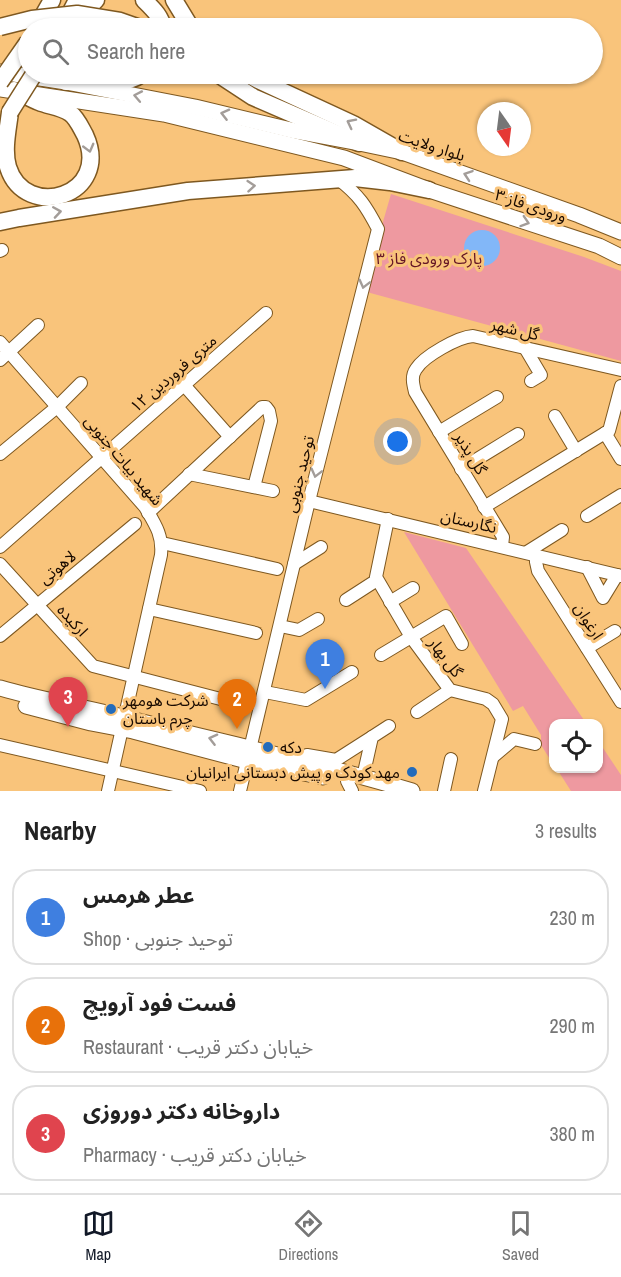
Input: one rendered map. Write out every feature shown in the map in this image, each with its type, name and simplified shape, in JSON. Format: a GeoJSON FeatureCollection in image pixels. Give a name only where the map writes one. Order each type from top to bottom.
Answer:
{"type":"FeatureCollection","features":[{"type":"Feature","properties":{"kind":"highway"},"geometry":{"type":"LineString","coordinates":[[42,18],[52,0]]}},
{"type":"Feature","properties":{"kind":"highway"},"geometry":{"type":"LineString","coordinates":[[67,18],[77,0]]}},
{"type":"Feature","properties":{"kind":"highway"},"geometry":{"type":"LineString","coordinates":[[77,18],[96,0]]}},
{"type":"Feature","properties":{"kind":"highway"},"geometry":{"type":"LineString","coordinates":[[144,0],[160,18]]}},
{"type":"Feature","properties":{"kind":"highway"},"geometry":{"type":"LineString","coordinates":[[174,0],[185,18]]}},
{"type":"Feature","properties":{"kind":"highway"},"geometry":{"type":"LineString","coordinates":[[41,18],[76,14],[101,18]]}},
{"type":"Feature","properties":{"kind":"highway"},"geometry":{"type":"LineString","coordinates":[[0,27],[18,22]]}},
{"type":"Feature","properties":{"kind":"highway"},"geometry":{"type":"LineString","coordinates":[[18,62],[5,87],[40,102],[69,113],[77,120],[90,146],[92,158],[90,170],[72,191],[55,197],[40,197],[27,191],[18,184],[7,164],[5,118],[27,84]]}},
{"type":"Feature","properties":{"kind":"highway"},"geometry":{"type":"LineString","coordinates":[[233,84],[253,97],[359,143]]}},
{"type":"Feature","properties":{"kind":"highway"},"geometry":{"type":"LineString","coordinates":[[267,84],[353,124],[402,152]]}},
{"type":"Feature","properties":{"kind":"highway"},"geometry":{"type":"LineString","coordinates":[[0,222],[188,191],[338,179],[355,178],[390,182],[429,190]]}},
{"type":"Feature","properties":{"kind":"main road","name":"بلوار ولایت"},"geometry":{"type":"LineString","coordinates":[[0,72],[18,75]]}},
{"type":"Feature","properties":{"kind":"main road","name":"بلوار ولایت"},"geometry":{"type":"LineString","coordinates":[[76,84],[402,152],[621,232]]}},
{"type":"Feature","properties":{"kind":"main road"},"geometry":{"type":"LineString","coordinates":[[5,87],[164,114],[344,158],[429,190]]}},
{"type":"Feature","properties":{"kind":"main road","name":"ورودی فاز ۳"},"geometry":{"type":"LineString","coordinates":[[429,190],[599,246],[621,257]]}},
{"type":"Feature","properties":{"kind":"main road"},"geometry":{"type":"LineString","coordinates":[[579,215],[621,223]]}},
{"type":"Feature","properties":{"kind":"main road"},"geometry":{"type":"LineString","coordinates":[[599,246],[621,252]]}},
{"type":"Feature","properties":{"kind":"main road"},"geometry":{"type":"LineString","coordinates":[[0,688],[123,723]]}},
{"type":"Feature","properties":{"kind":"main road"},"geometry":{"type":"LineString","coordinates":[[0,698],[91,723],[123,723],[175,729],[349,786],[387,791]]}},
{"type":"Feature","properties":{"kind":"main road"},"geometry":{"type":"LineString","coordinates":[[249,755],[363,777],[412,791]]}},
{"type":"Feature","properties":{"kind":"street","name":"توحید جنوبی"},"geometry":{"type":"LineString","coordinates":[[240,791],[309,501],[378,229],[365,205],[338,179]]}},
{"type":"Feature","properties":{"kind":"street","name":"۱۲ متری فروردین"},"geometry":{"type":"LineString","coordinates":[[0,547],[266,313]]}},
{"type":"Feature","properties":{"kind":"street"},"geometry":{"type":"LineString","coordinates":[[5,356],[38,325]]}},
{"type":"Feature","properties":{"kind":"street","name":"گل شهر"},"geometry":{"type":"LineString","coordinates":[[413,375],[416,368],[426,359],[454,342],[468,337],[621,370]]}},
{"type":"Feature","properties":{"kind":"street","name":"شهید بیات جنوبی"},"geometry":{"type":"LineString","coordinates":[[0,342],[5,356],[57,407],[145,507],[159,532],[162,543]]}},
{"type":"Feature","properties":{"kind":"street"},"geometry":{"type":"LineString","coordinates":[[525,348],[541,375],[531,381]]}},
{"type":"Feature","properties":{"kind":"street","name":"گل پذیر"},"geometry":{"type":"LineString","coordinates":[[413,375],[415,392],[503,537],[502,546]]}},
{"type":"Feature","properties":{"kind":"street"},"geometry":{"type":"LineString","coordinates":[[0,454],[57,407],[81,383]]}},
{"type":"Feature","properties":{"kind":"street"},"geometry":{"type":"LineString","coordinates":[[184,385],[230,437]]}},
{"type":"Feature","properties":{"kind":"street"},"geometry":{"type":"LineString","coordinates":[[484,507],[609,431],[621,386]]}},
{"type":"Feature","properties":{"kind":"street"},"geometry":{"type":"LineString","coordinates":[[439,432],[497,397]]}},
{"type":"Feature","properties":{"kind":"street"},"geometry":{"type":"LineString","coordinates":[[148,513],[262,407],[266,407],[271,421],[254,487]]}},
{"type":"Feature","properties":{"kind":"street"},"geometry":{"type":"LineString","coordinates":[[555,416],[576,451]]}},
{"type":"Feature","properties":{"kind":"street"},"geometry":{"type":"LineString","coordinates":[[605,433],[621,459]]}},
{"type":"Feature","properties":{"kind":"street"},"geometry":{"type":"LineString","coordinates":[[461,469],[518,434]]}},
{"type":"Feature","properties":{"kind":"street"},"geometry":{"type":"LineString","coordinates":[[189,474],[273,491]]}},
{"type":"Feature","properties":{"kind":"street"},"geometry":{"type":"LineString","coordinates":[[587,516],[621,495]]}},
{"type":"Feature","properties":{"kind":"street","name":"نگارستان"},"geometry":{"type":"LineString","coordinates":[[309,501],[620,575]]}},
{"type":"Feature","properties":{"kind":"street"},"geometry":{"type":"LineString","coordinates":[[346,600],[377,580],[388,519]]}},
{"type":"Feature","properties":{"kind":"street","name":"لاهوتی"},"geometry":{"type":"LineString","coordinates":[[0,636],[135,524]]}},
{"type":"Feature","properties":{"kind":"street"},"geometry":{"type":"LineString","coordinates":[[531,554],[562,530]]}},
{"type":"Feature","properties":{"kind":"street"},"geometry":{"type":"LineString","coordinates":[[108,791],[162,543],[277,569]]}},
{"type":"Feature","properties":{"kind":"street"},"geometry":{"type":"LineString","coordinates":[[294,564],[321,548]]}},
{"type":"Feature","properties":{"kind":"street","name":"ارغوان"},"geometry":{"type":"LineString","coordinates":[[531,554],[538,571],[621,702]]}},
{"type":"Feature","properties":{"kind":"street","name":"ارکیده"},"geometry":{"type":"LineString","coordinates":[[0,564],[93,666],[236,703]]}},
{"type":"Feature","properties":{"kind":"street"},"geometry":{"type":"LineString","coordinates":[[587,567],[603,598],[620,575]]}},
{"type":"Feature","properties":{"kind":"street","name":"گل بهار"},"geometry":{"type":"LineString","coordinates":[[377,580],[411,637],[450,690],[486,699],[493,704],[514,739]]}},
{"type":"Feature","properties":{"kind":"street"},"geometry":{"type":"LineString","coordinates":[[390,602],[413,588]]}},
{"type":"Feature","properties":{"kind":"street"},"geometry":{"type":"LineString","coordinates":[[149,609],[256,633]]}},
{"type":"Feature","properties":{"kind":"street"},"geometry":{"type":"LineString","coordinates":[[381,655],[446,616],[462,644]]}},
{"type":"Feature","properties":{"kind":"street"},"geometry":{"type":"LineString","coordinates":[[280,626],[299,630],[318,619]]}},
{"type":"Feature","properties":{"kind":"street"},"geometry":{"type":"LineString","coordinates":[[587,648],[615,631]]}},
{"type":"Feature","properties":{"kind":"street"},"geometry":{"type":"LineString","coordinates":[[265,692],[306,700],[352,672]]}},
{"type":"Feature","properties":{"kind":"street"},"geometry":{"type":"LineString","coordinates":[[417,712],[450,690]]}},
{"type":"Feature","properties":{"kind":"street"},"geometry":{"type":"LineString","coordinates":[[484,791],[502,719]]}},
{"type":"Feature","properties":{"kind":"street"},"geometry":{"type":"LineString","coordinates":[[307,755],[336,760],[389,726]]}},
{"type":"Feature","properties":{"kind":"street"},"geometry":{"type":"LineString","coordinates":[[363,777],[372,737]]}},
{"type":"Feature","properties":{"kind":"street"},"geometry":{"type":"LineString","coordinates":[[494,756],[514,739],[535,744]]}},
{"type":"Feature","properties":{"kind":"street"},"geometry":{"type":"LineString","coordinates":[[0,745],[200,791]]}},
{"type":"Feature","properties":{"kind":"street"},"geometry":{"type":"LineString","coordinates":[[444,791],[451,759]]}},
{"type":"Feature","properties":{"kind":"green space","name":"پارک ورودی فاز ۳"},"geometry":{"type":"Polygon","coordinates":[[[391,194],[621,271],[621,361],[363,291],[391,194]]]}},
{"type":"Feature","properties":{"kind":"green space"},"geometry":{"type":"Polygon","coordinates":[[[404,532],[466,548],[583,719],[549,719],[549,758],[541,745],[541,735],[523,706],[513,711],[404,532]]]}},
{"type":"Feature","properties":{"kind":"green space"},"geometry":{"type":"Polygon","coordinates":[[[603,748],[621,775],[621,791],[571,791],[560,773],[603,773],[603,748]]]}},
{"type":"Feature","properties":{"kind":"water"},"geometry":{"type":"Polygon","coordinates":[[[482,230],[495,235],[500,248],[495,261],[482,266],[469,261],[464,248],[469,235],[482,230]]]}},
{"type":"Feature","properties":{"kind":"place","name":"عطر هرمس"},"geometry":{"type":"Point","coordinates":[325,689]}},
{"type":"Feature","properties":{"kind":"place","name":"شرکت هومهر چرم باستان"},"geometry":{"type":"Point","coordinates":[111,709]}},
{"type":"Feature","properties":{"kind":"place","name":"داروخانه دکتر دوروزی"},"geometry":{"type":"Point","coordinates":[68,727]}},
{"type":"Feature","properties":{"kind":"place","name":"فست فود آرویچ"},"geometry":{"type":"Point","coordinates":[237,729]}},
{"type":"Feature","properties":{"kind":"place","name":"دکه"},"geometry":{"type":"Point","coordinates":[268,747]}},
{"type":"Feature","properties":{"kind":"place","name":"مهد کودک و پیش دبستانی ایرانیان"},"geometry":{"type":"Point","coordinates":[412,772]}}]}
